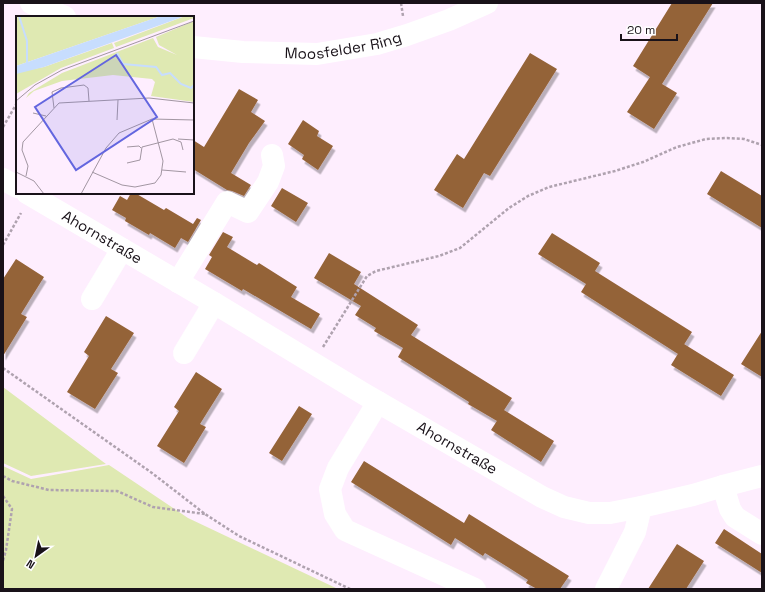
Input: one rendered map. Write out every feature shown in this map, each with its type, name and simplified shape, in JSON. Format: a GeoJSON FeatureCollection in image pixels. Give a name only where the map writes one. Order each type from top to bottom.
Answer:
{"type":"FeatureCollection","features":[{"type":"Feature","properties":{"kind":"street","name":"Moosfelder Ring"},"geometry":{"type":"LineString","coordinates":[[194,47],[243,52],[317,54],[377,44],[408,36],[487,3]]}},
{"type":"Feature","properties":{"kind":"street"},"geometry":{"type":"LineString","coordinates":[[36,4],[63,16]]}},
{"type":"Feature","properties":{"kind":"street"},"geometry":{"type":"LineString","coordinates":[[178,282],[227,202],[248,212],[268,182],[274,166],[272,154]]}},
{"type":"Feature","properties":{"kind":"street","name":"Ahornstraße"},"geometry":{"type":"LineString","coordinates":[[3,179],[16,187]]}},
{"type":"Feature","properties":{"kind":"street","name":"Ahornstraße"},"geometry":{"type":"LineString","coordinates":[[28,194],[313,364],[542,498],[564,507],[589,513],[610,513],[640,508],[762,476]]}},
{"type":"Feature","properties":{"kind":"street"},"geometry":{"type":"LineString","coordinates":[[92,299],[122,249]]}},
{"type":"Feature","properties":{"kind":"street"},"geometry":{"type":"LineString","coordinates":[[184,353],[214,304]]}},
{"type":"Feature","properties":{"kind":"street"},"geometry":{"type":"LineString","coordinates":[[378,402],[338,468],[330,489],[335,514],[345,530],[475,589]]}},
{"type":"Feature","properties":{"kind":"street"},"geometry":{"type":"LineString","coordinates":[[723,486],[730,509],[735,517],[762,534]]}},
{"type":"Feature","properties":{"kind":"street"},"geometry":{"type":"LineString","coordinates":[[606,589],[635,532],[640,508]]}},
{"type":"Feature","properties":{"kind":"path"},"geometry":{"type":"LineString","coordinates":[[3,127],[16,105]]}},
{"type":"Feature","properties":{"kind":"path"},"geometry":{"type":"LineString","coordinates":[[313,364],[366,276],[376,271],[439,256],[460,248],[509,208],[528,196],[549,187],[615,172],[677,147],[706,139],[744,139],[762,145]]}},
{"type":"Feature","properties":{"kind":"path"},"geometry":{"type":"LineString","coordinates":[[3,246],[24,194]]}},
{"type":"Feature","properties":{"kind":"path"},"geometry":{"type":"LineString","coordinates":[[3,368],[152,473],[205,514],[239,536],[350,589]]}},
{"type":"Feature","properties":{"kind":"path"},"geometry":{"type":"LineString","coordinates":[[3,476],[12,481],[49,490],[117,491],[153,508],[205,514]]}},
{"type":"Feature","properties":{"kind":"path"},"geometry":{"type":"LineString","coordinates":[[3,496],[12,510],[3,561]]}},
{"type":"Feature","properties":{"kind":"green space"},"geometry":{"type":"Polygon","coordinates":[[[3,387],[106,464],[31,476],[3,463],[3,387]]]}},
{"type":"Feature","properties":{"kind":"green space"},"geometry":{"type":"Polygon","coordinates":[[[109,465],[188,518],[338,589],[3,589],[3,466],[31,479],[109,465]]]}},
{"type":"Feature","properties":{"kind":"building"},"geometry":{"type":"Polygon","coordinates":[[[672,3],[713,3],[662,84],[677,93],[654,129],[627,112],[650,77],[633,66],[672,3]]]}},
{"type":"Feature","properties":{"kind":"building"},"geometry":{"type":"Polygon","coordinates":[[[530,53],[557,69],[490,176],[484,173],[463,208],[434,190],[457,154],[464,159],[530,53]]]}},
{"type":"Feature","properties":{"kind":"building"},"geometry":{"type":"Polygon","coordinates":[[[239,89],[258,100],[251,112],[265,121],[249,143],[231,173],[251,185],[244,196],[227,190],[194,170],[194,141],[204,147],[239,89]]]}},
{"type":"Feature","properties":{"kind":"building"},"geometry":{"type":"Polygon","coordinates":[[[303,120],[319,131],[317,136],[333,146],[318,170],[302,159],[304,155],[288,144],[303,120]]]}},
{"type":"Feature","properties":{"kind":"building"},"geometry":{"type":"Polygon","coordinates":[[[721,171],[762,196],[762,228],[707,194],[721,171]]]}},
{"type":"Feature","properties":{"kind":"building"},"geometry":{"type":"Polygon","coordinates":[[[282,188],[308,203],[296,222],[271,206],[282,188]]]}},
{"type":"Feature","properties":{"kind":"building"},"geometry":{"type":"Polygon","coordinates":[[[130,194],[137,194],[164,210],[166,208],[193,224],[197,218],[201,220],[188,242],[181,238],[175,248],[150,233],[149,235],[125,221],[126,218],[112,210],[120,196],[127,200],[130,194]]]}},
{"type":"Feature","properties":{"kind":"building"},"geometry":{"type":"Polygon","coordinates":[[[223,232],[233,237],[227,247],[257,265],[259,263],[297,287],[291,297],[320,314],[311,329],[243,289],[242,291],[205,269],[212,257],[209,255],[223,232]]]}},
{"type":"Feature","properties":{"kind":"building"},"geometry":{"type":"Polygon","coordinates":[[[552,233],[600,263],[595,271],[692,332],[678,354],[581,292],[586,284],[538,254],[552,233]]]}},
{"type":"Feature","properties":{"kind":"building"},"geometry":{"type":"Polygon","coordinates":[[[329,253],[361,272],[354,284],[418,325],[411,335],[512,398],[497,421],[468,404],[469,402],[398,357],[403,348],[374,331],[376,328],[355,315],[361,306],[314,278],[329,253]]]}},
{"type":"Feature","properties":{"kind":"building"},"geometry":{"type":"Polygon","coordinates":[[[16,259],[44,277],[21,314],[27,317],[3,356],[3,279],[16,259]]]}},
{"type":"Feature","properties":{"kind":"building"},"geometry":{"type":"Polygon","coordinates":[[[106,316],[134,333],[111,369],[118,373],[95,409],[67,392],[89,356],[84,352],[106,316]]]}},
{"type":"Feature","properties":{"kind":"building"},"geometry":{"type":"Polygon","coordinates":[[[762,331],[762,377],[741,364],[762,331]]]}},
{"type":"Feature","properties":{"kind":"building"},"geometry":{"type":"Polygon","coordinates":[[[684,344],[734,375],[721,396],[671,365],[684,344]]]}},
{"type":"Feature","properties":{"kind":"building"},"geometry":{"type":"Polygon","coordinates":[[[196,372],[222,389],[200,424],[206,427],[184,463],[157,446],[179,411],[174,407],[196,372]]]}},
{"type":"Feature","properties":{"kind":"building"},"geometry":{"type":"Polygon","coordinates":[[[299,406],[312,414],[282,461],[269,453],[299,406]]]}},
{"type":"Feature","properties":{"kind":"building"},"geometry":{"type":"Polygon","coordinates":[[[504,410],[554,441],[541,462],[491,430],[504,410]]]}},
{"type":"Feature","properties":{"kind":"building"},"geometry":{"type":"Polygon","coordinates":[[[364,461],[464,523],[469,514],[569,576],[560,589],[537,589],[526,583],[528,580],[485,553],[483,556],[455,538],[451,545],[351,482],[364,461]]]}},
{"type":"Feature","properties":{"kind":"building"},"geometry":{"type":"Polygon","coordinates":[[[724,529],[762,554],[762,573],[715,543],[724,529]]]}},
{"type":"Feature","properties":{"kind":"building"},"geometry":{"type":"Polygon","coordinates":[[[677,544],[704,561],[686,589],[648,589],[677,544]]]}}]}
